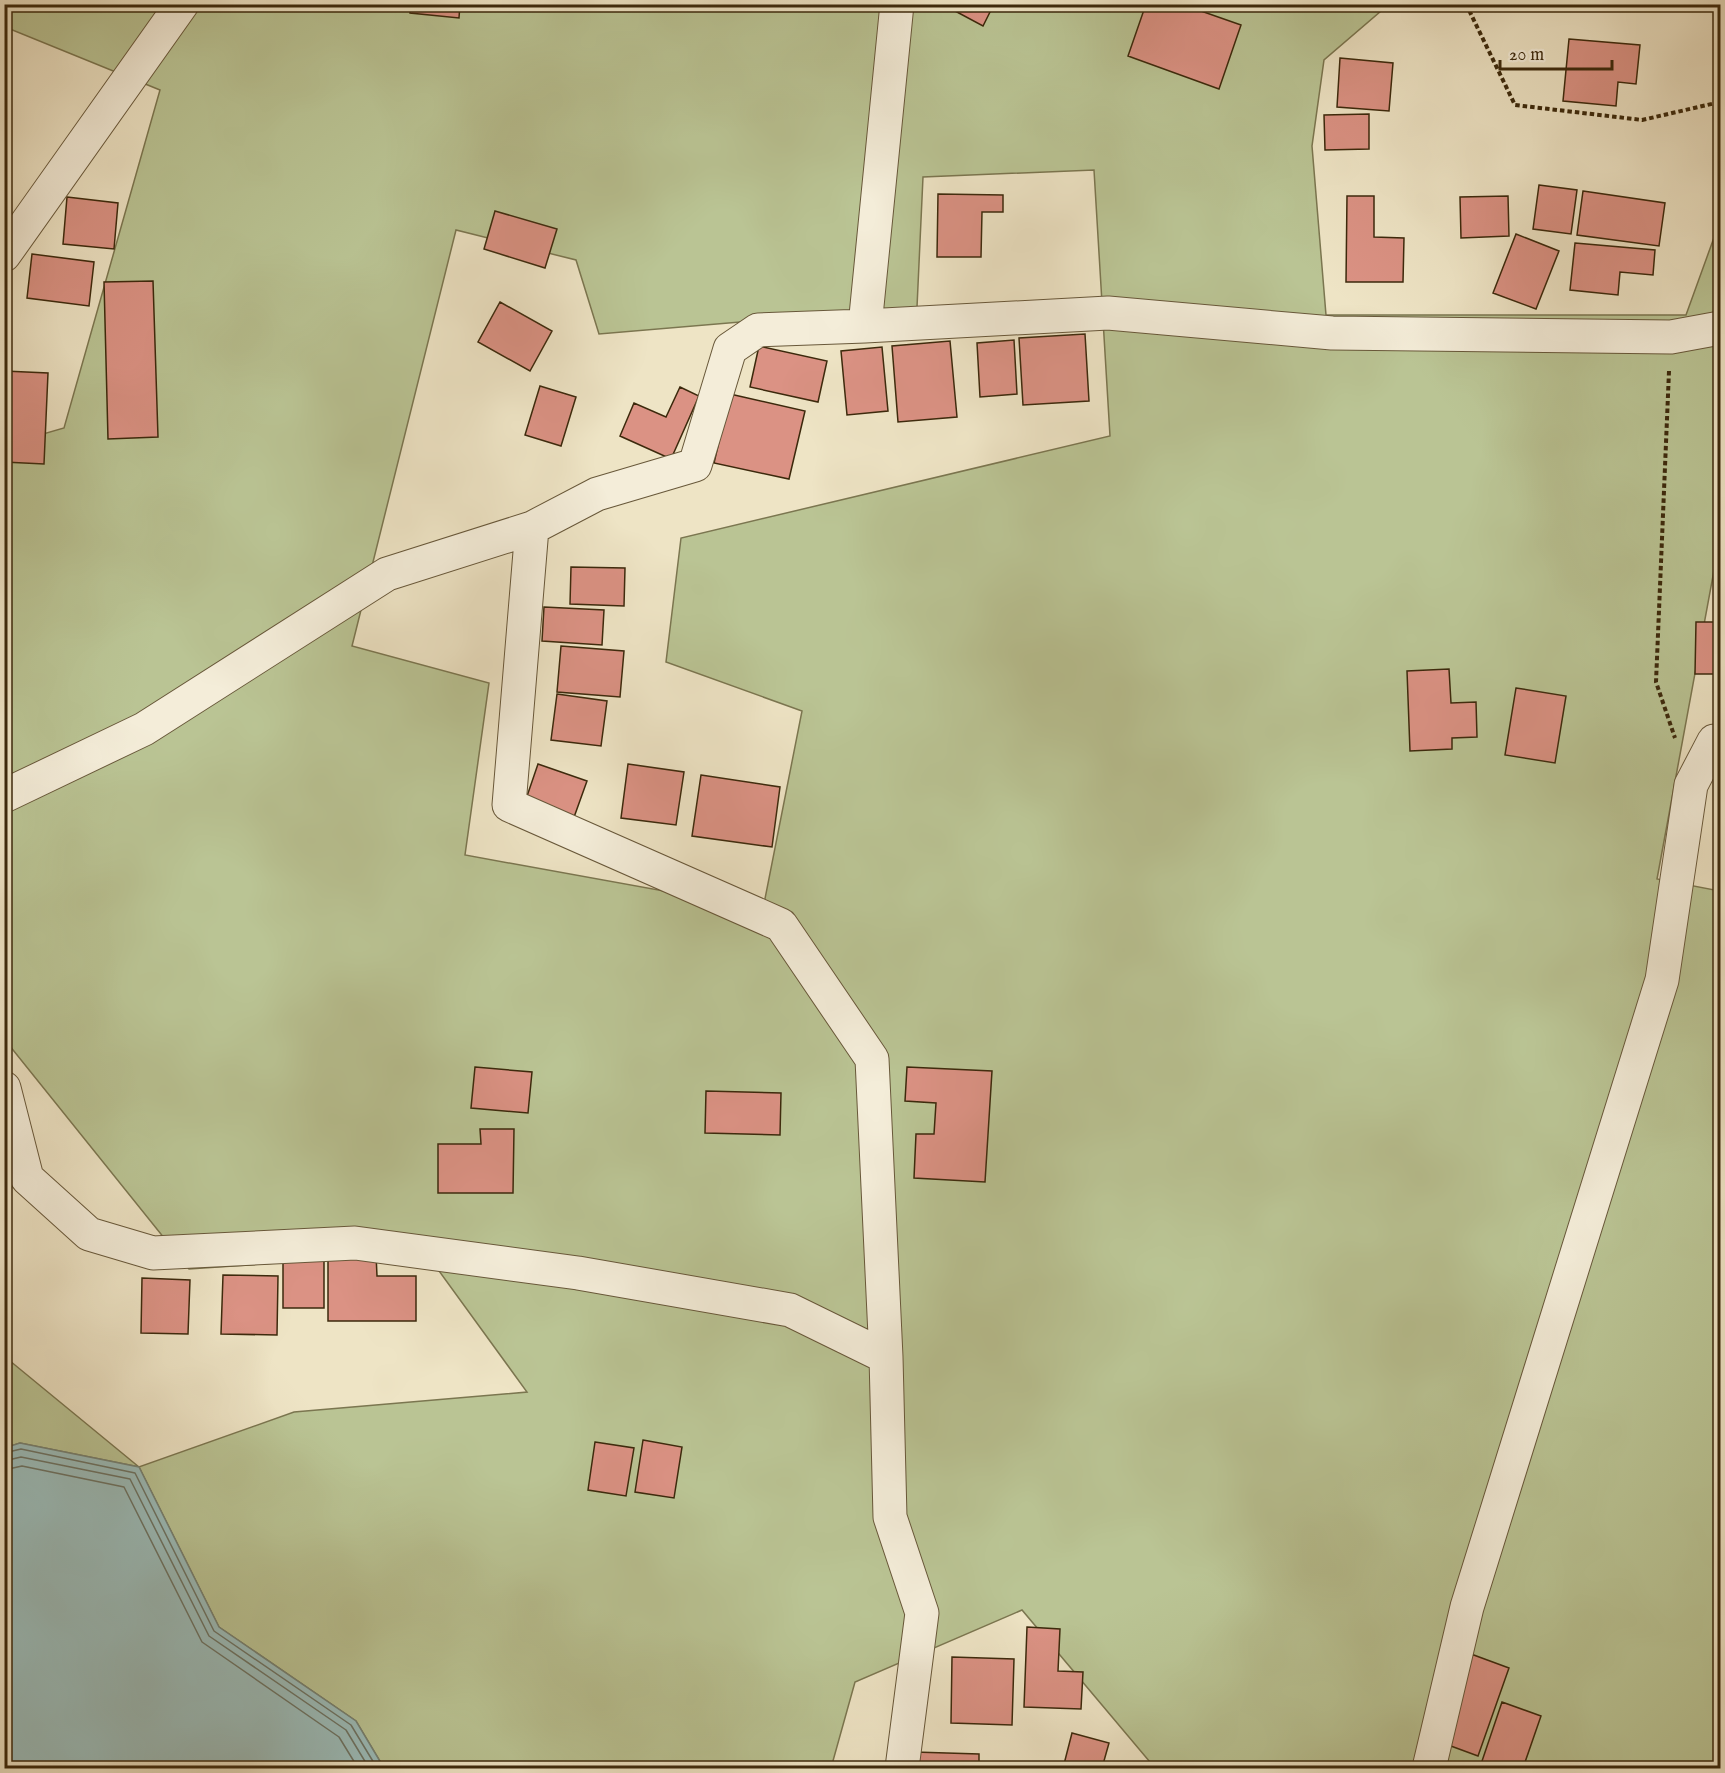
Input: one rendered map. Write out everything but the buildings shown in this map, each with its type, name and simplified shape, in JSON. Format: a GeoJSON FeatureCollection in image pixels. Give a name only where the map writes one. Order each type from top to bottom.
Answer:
{"type":"FeatureCollection","features":[{"type":"Feature","properties":{"kind":"street"},"geometry":{"type":"LineString","coordinates":[[4,255],[182,4]]}},
{"type":"Feature","properties":{"kind":"street"},"geometry":{"type":"LineString","coordinates":[[865,326],[897,4]]}},
{"type":"Feature","properties":{"kind":"street"},"geometry":{"type":"LineString","coordinates":[[4,796],[144,729],[387,574],[532,528],[597,494],[695,465],[730,349],[758,330],[1108,313],[1332,333],[1671,337],[1720,328]]}},
{"type":"Feature","properties":{"kind":"street"},"geometry":{"type":"LineString","coordinates":[[532,528],[508,805],[781,925],[872,1059],[886,1358],[890,1517],[922,1613],[902,1768]]}},
{"type":"Feature","properties":{"kind":"street"},"geometry":{"type":"LineString","coordinates":[[1429,1768],[1467,1607],[1662,980],[1691,785],[1714,741],[1720,742]]}},
{"type":"Feature","properties":{"kind":"street"},"geometry":{"type":"LineString","coordinates":[[4,1088],[27,1178],[89,1234],[153,1253],[355,1243],[578,1273],[790,1310],[886,1358]]}},
{"type":"Feature","properties":{"kind":"path"},"geometry":{"type":"LineString","coordinates":[[1466,4],[1515,105],[1642,120],[1720,102]]}},
{"type":"Feature","properties":{"kind":"path"},"geometry":{"type":"LineString","coordinates":[[1671,337],[1656,682],[1691,785]]}},
{"type":"Feature","properties":{"kind":"green space"},"geometry":{"type":"Polygon","coordinates":[[[5,5],[1388,5],[1324,60],[1312,146],[1326,315],[1686,315],[1720,221],[1720,538],[1657,879],[1720,891],[1720,1768],[1155,1768],[1022,1610],[855,1682],[831,1768],[384,1768],[356,1721],[219,1627],[139,1467],[294,1412],[527,1392],[426,1253],[189,1269],[5,1040],[5,445],[64,428],[160,90],[5,27],[5,5]],[[1094,170],[923,177],[917,307],[599,334],[576,260],[456,230],[352,646],[489,683],[465,855],[763,909],[802,711],[666,662],[681,538],[1110,436],[1094,170]]]}},
{"type":"Feature","properties":{"kind":"green space"},"geometry":{"type":"Polygon","coordinates":[[[4,1356],[139,1467],[20,1443],[5,1448],[4,1356]]]}},
{"type":"Feature","properties":{"kind":"water"},"geometry":{"type":"Polygon","coordinates":[[[20,1443],[139,1467],[219,1627],[356,1721],[384,1768],[5,1768],[4,1448],[20,1443]]]}}]}
